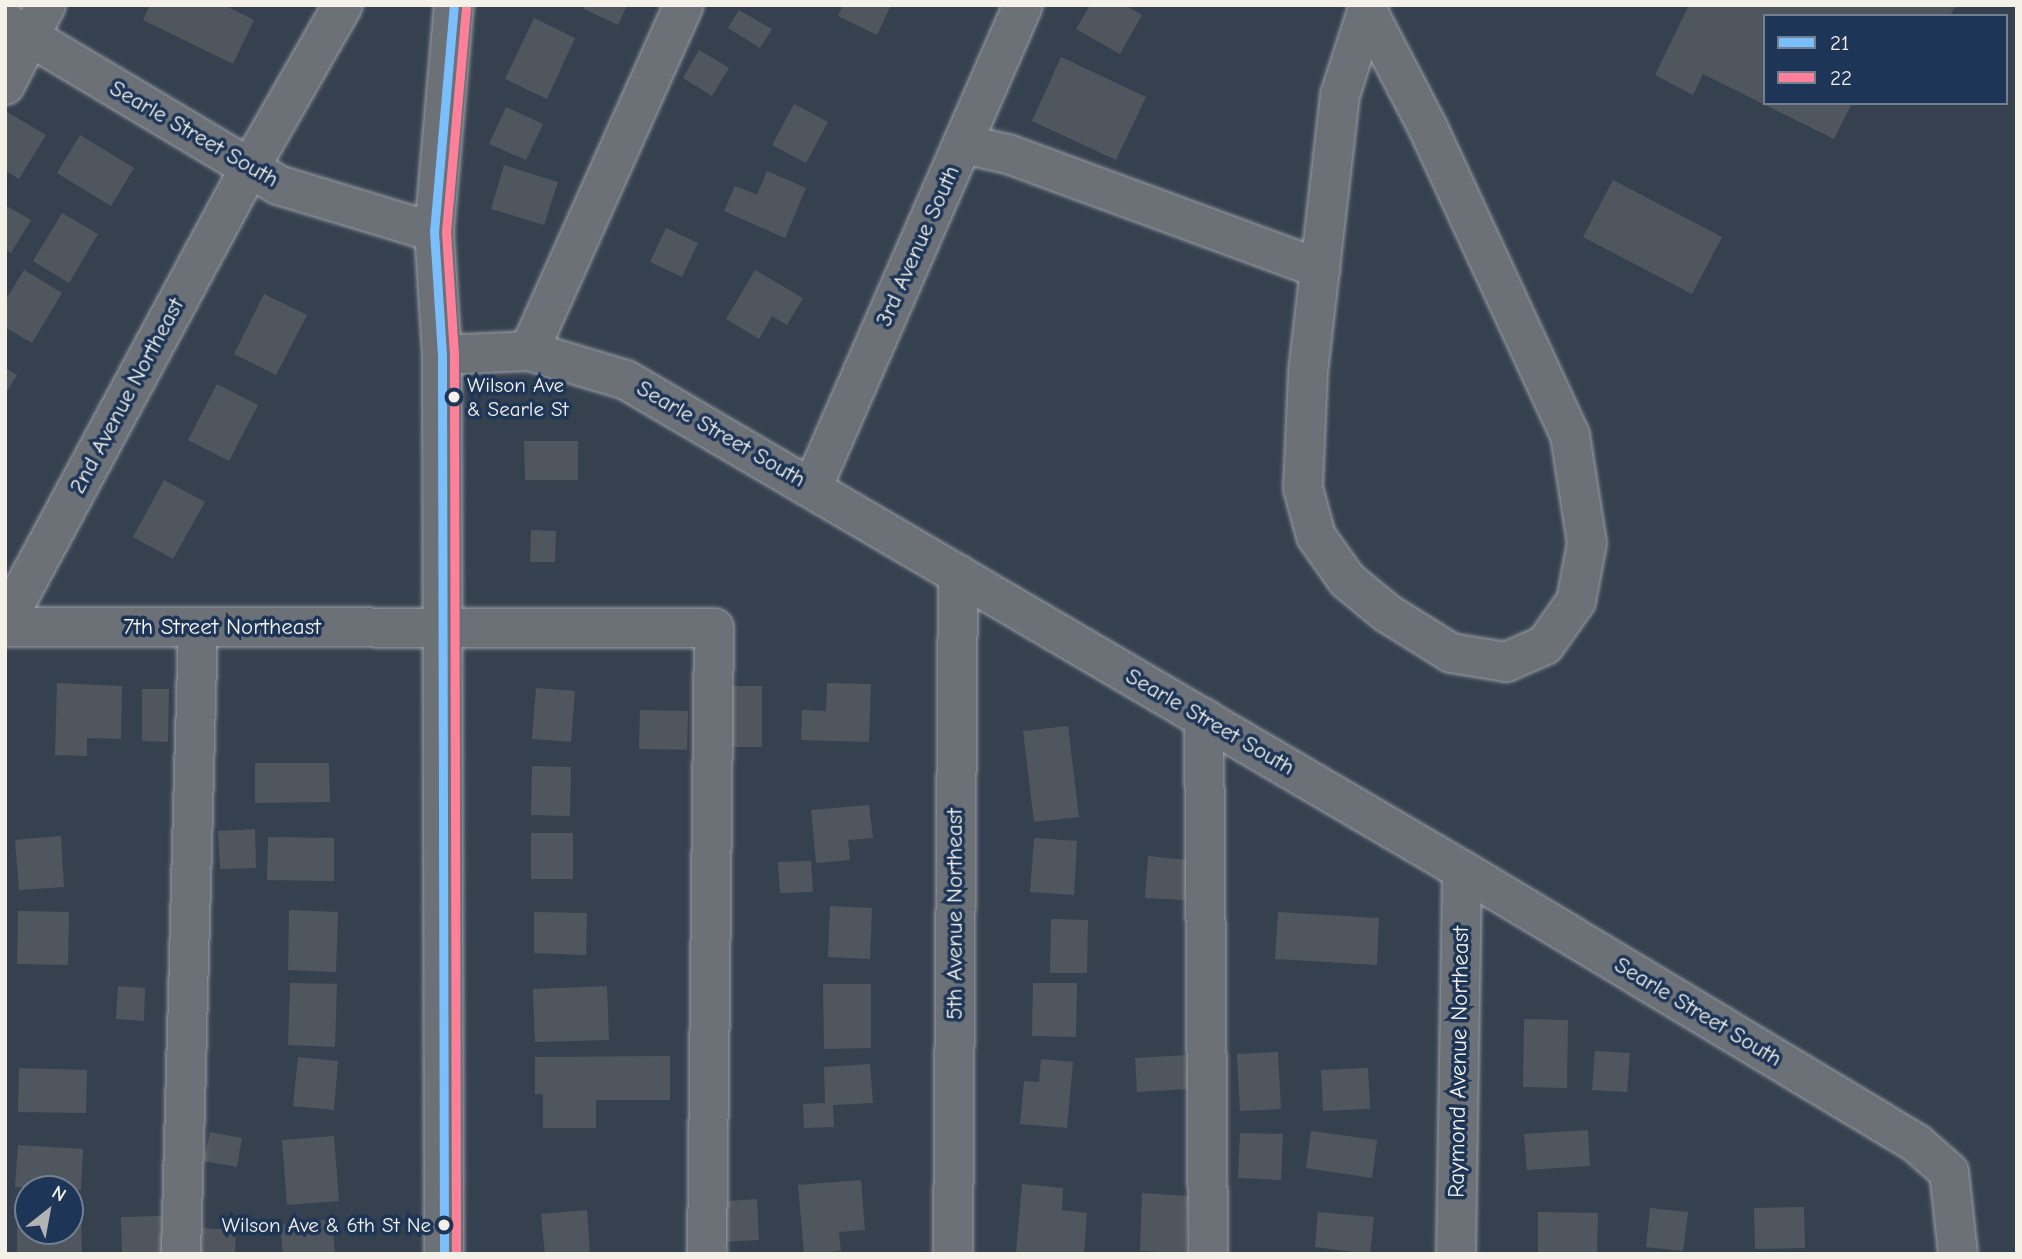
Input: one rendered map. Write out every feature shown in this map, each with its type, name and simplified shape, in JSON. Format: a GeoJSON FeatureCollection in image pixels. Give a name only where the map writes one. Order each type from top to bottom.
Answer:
{"type":"FeatureCollection","features":[{"type":"Feature","properties":{"kind":"street","name":"2nd Avenue Northeast"},"geometry":{"type":"LineString","coordinates":[[5,625],[249,169],[344,5]]}},
{"type":"Feature","properties":{"kind":"street"},"geometry":{"type":"LineString","coordinates":[[444,1254],[439,628],[442,355],[434,232],[454,5]]}},
{"type":"Feature","properties":{"kind":"street"},"geometry":{"type":"LineString","coordinates":[[529,351],[684,5]]}},
{"type":"Feature","properties":{"kind":"street","name":"3rd Avenue South"},"geometry":{"type":"LineString","coordinates":[[813,486],[1023,5]]}},
{"type":"Feature","properties":{"kind":"street"},"geometry":{"type":"LineString","coordinates":[[1369,10],[1428,128],[1570,435],[1587,543],[1576,601],[1545,645],[1506,662],[1451,653],[1387,613],[1347,580],[1316,536],[1303,488],[1308,372],[1340,95],[1369,10]]}},
{"type":"Feature","properties":{"kind":"street","name":"Searle Street South"},"geometry":{"type":"LineString","coordinates":[[27,22],[249,169],[278,185],[434,232]]}},
{"type":"Feature","properties":{"kind":"street"},"geometry":{"type":"LineString","coordinates":[[5,85],[27,22]]}},
{"type":"Feature","properties":{"kind":"street"},"geometry":{"type":"LineString","coordinates":[[962,144],[1008,154],[1320,268]]}},
{"type":"Feature","properties":{"kind":"street","name":"Searle Street South"},"geometry":{"type":"LineString","coordinates":[[442,355],[529,351],[626,380],[813,486],[1462,870],[1916,1143],[1949,1172],[1958,1219],[1958,1254]]}},
{"type":"Feature","properties":{"kind":"street","name":"5th Avenue Northeast"},"geometry":{"type":"LineString","coordinates":[[953,1254],[958,574]]}},
{"type":"Feature","properties":{"kind":"street","name":"7th Street Northeast"},"geometry":{"type":"LineString","coordinates":[[5,625],[715,628],[707,1254]]}},
{"type":"Feature","properties":{"kind":"street"},"geometry":{"type":"LineString","coordinates":[[181,1254],[198,627]]}},
{"type":"Feature","properties":{"kind":"street"},"geometry":{"type":"LineString","coordinates":[[1204,718],[1208,1254]]}},
{"type":"Feature","properties":{"kind":"street","name":"Raymond Avenue Northeast"},"geometry":{"type":"LineString","coordinates":[[1456,1254],[1462,870]]}},
{"type":"Feature","properties":{"kind":"building"},"geometry":{"type":"Polygon","coordinates":[[[150,5],[224,5],[254,20],[233,64],[143,20],[150,5]]]}},
{"type":"Feature","properties":{"kind":"building"},"geometry":{"type":"Polygon","coordinates":[[[585,5],[627,5],[618,25],[584,9],[585,5]]]}},
{"type":"Feature","properties":{"kind":"building"},"geometry":{"type":"Polygon","coordinates":[[[843,5],[891,5],[877,35],[838,16],[843,5]]]}},
{"type":"Feature","properties":{"kind":"building"},"geometry":{"type":"Polygon","coordinates":[[[1090,5],[1125,5],[1142,15],[1120,54],[1076,29],[1090,5]]]}},
{"type":"Feature","properties":{"kind":"building"},"geometry":{"type":"Polygon","coordinates":[[[1689,5],[1956,5],[1951,14],[1763,14],[1763,104],[1703,74],[1693,95],[1655,75],[1689,5]]]}},
{"type":"Feature","properties":{"kind":"building"},"geometry":{"type":"Polygon","coordinates":[[[739,10],[772,29],[760,48],[728,28],[739,10]]]}},
{"type":"Feature","properties":{"kind":"building"},"geometry":{"type":"Polygon","coordinates":[[[534,18],[575,38],[547,99],[505,79],[534,18]]]}},
{"type":"Feature","properties":{"kind":"building"},"geometry":{"type":"Polygon","coordinates":[[[699,50],[729,68],[712,96],[683,78],[699,50]]]}},
{"type":"Feature","properties":{"kind":"building"},"geometry":{"type":"Polygon","coordinates":[[[1061,57],[1146,97],[1116,160],[1032,121],[1061,57]]]}},
{"type":"Feature","properties":{"kind":"building"},"geometry":{"type":"Polygon","coordinates":[[[794,104],[828,122],[806,163],[772,145],[794,104]]]}},
{"type":"Feature","properties":{"kind":"building"},"geometry":{"type":"Polygon","coordinates":[[[1765,105],[1851,105],[1834,139],[1765,105]]]}},
{"type":"Feature","properties":{"kind":"building"},"geometry":{"type":"Polygon","coordinates":[[[506,107],[543,124],[526,160],[489,144],[506,107]]]}},
{"type":"Feature","properties":{"kind":"building"},"geometry":{"type":"Polygon","coordinates":[[[7,112],[46,135],[19,179],[5,170],[7,112]]]}},
{"type":"Feature","properties":{"kind":"building"},"geometry":{"type":"Polygon","coordinates":[[[80,135],[134,168],[111,206],[57,173],[80,135]]]}},
{"type":"Feature","properties":{"kind":"building"},"geometry":{"type":"Polygon","coordinates":[[[504,165],[558,182],[544,225],[491,209],[504,165]]]}},
{"type":"Feature","properties":{"kind":"building"},"geometry":{"type":"Polygon","coordinates":[[[767,171],[806,188],[785,238],[724,211],[735,186],[757,195],[767,171]]]}},
{"type":"Feature","properties":{"kind":"building"},"geometry":{"type":"Polygon","coordinates":[[[1613,180],[1722,237],[1692,294],[1583,237],[1613,180]]]}},
{"type":"Feature","properties":{"kind":"building"},"geometry":{"type":"Polygon","coordinates":[[[5,205],[31,220],[11,253],[5,249],[5,205]]]}},
{"type":"Feature","properties":{"kind":"building"},"geometry":{"type":"Polygon","coordinates":[[[62,213],[98,234],[69,283],[33,261],[62,213]]]}},
{"type":"Feature","properties":{"kind":"building"},"geometry":{"type":"Polygon","coordinates":[[[666,228],[698,243],[682,277],[650,262],[666,228]]]}},
{"type":"Feature","properties":{"kind":"building"},"geometry":{"type":"Polygon","coordinates":[[[24,270],[62,293],[32,343],[5,327],[5,301],[24,270]]]}},
{"type":"Feature","properties":{"kind":"building"},"geometry":{"type":"Polygon","coordinates":[[[755,270],[803,298],[787,325],[772,316],[759,339],[726,319],[755,270]]]}},
{"type":"Feature","properties":{"kind":"building"},"geometry":{"type":"Polygon","coordinates":[[[264,294],[307,315],[276,375],[234,354],[264,294]]]}},
{"type":"Feature","properties":{"kind":"building"},"geometry":{"type":"Polygon","coordinates":[[[5,368],[17,375],[5,394],[5,368]]]}},
{"type":"Feature","properties":{"kind":"building"},"geometry":{"type":"Polygon","coordinates":[[[217,384],[258,405],[229,461],[188,440],[217,384]]]}},
{"type":"Feature","properties":{"kind":"building"},"geometry":{"type":"Polygon","coordinates":[[[524,441],[578,441],[578,480],[525,480],[524,441]]]}},
{"type":"Feature","properties":{"kind":"building"},"geometry":{"type":"Polygon","coordinates":[[[164,480],[205,502],[173,559],[133,537],[164,480]]]}},
{"type":"Feature","properties":{"kind":"building"},"geometry":{"type":"Polygon","coordinates":[[[531,530],[556,531],[555,562],[530,562],[531,530]]]}},
{"type":"Feature","properties":{"kind":"building"},"geometry":{"type":"Polygon","coordinates":[[[57,683],[122,686],[121,739],[87,738],[87,756],[55,755],[57,683]]]}},
{"type":"Feature","properties":{"kind":"building"},"geometry":{"type":"Polygon","coordinates":[[[827,683],[871,684],[869,742],[801,740],[802,710],[826,711],[827,683]]]}},
{"type":"Feature","properties":{"kind":"building"},"geometry":{"type":"Polygon","coordinates":[[[720,686],[762,686],[762,747],[719,747],[720,686]]]}},
{"type":"Feature","properties":{"kind":"building"},"geometry":{"type":"Polygon","coordinates":[[[536,688],[575,691],[571,742],[532,739],[536,688]]]}},
{"type":"Feature","properties":{"kind":"building"},"geometry":{"type":"Polygon","coordinates":[[[142,689],[169,689],[168,742],[142,741],[142,689]]]}},
{"type":"Feature","properties":{"kind":"building"},"geometry":{"type":"Polygon","coordinates":[[[640,710],[688,711],[687,750],[639,749],[640,710]]]}},
{"type":"Feature","properties":{"kind":"building"},"geometry":{"type":"Polygon","coordinates":[[[1068,726],[1079,817],[1034,822],[1023,731],[1068,726]]]}},
{"type":"Feature","properties":{"kind":"building"},"geometry":{"type":"Polygon","coordinates":[[[255,763],[329,763],[330,802],[255,803],[255,763]]]}},
{"type":"Feature","properties":{"kind":"building"},"geometry":{"type":"Polygon","coordinates":[[[532,766],[571,767],[570,816],[531,815],[532,766]]]}},
{"type":"Feature","properties":{"kind":"building"},"geometry":{"type":"Polygon","coordinates":[[[869,805],[873,838],[848,840],[850,860],[816,863],[811,810],[869,805]]]}},
{"type":"Feature","properties":{"kind":"building"},"geometry":{"type":"Polygon","coordinates":[[[255,829],[256,868],[220,869],[218,831],[255,829]]]}},
{"type":"Feature","properties":{"kind":"building"},"geometry":{"type":"Polygon","coordinates":[[[531,833],[573,833],[573,879],[531,879],[531,833]]]}},
{"type":"Feature","properties":{"kind":"building"},"geometry":{"type":"Polygon","coordinates":[[[61,836],[64,887],[19,890],[15,840],[61,836]]]}},
{"type":"Feature","properties":{"kind":"building"},"geometry":{"type":"Polygon","coordinates":[[[268,837],[334,838],[334,881],[267,880],[268,837]]]}},
{"type":"Feature","properties":{"kind":"building"},"geometry":{"type":"Polygon","coordinates":[[[1034,838],[1077,841],[1074,895],[1030,892],[1034,838]]]}},
{"type":"Feature","properties":{"kind":"building"},"geometry":{"type":"Polygon","coordinates":[[[1148,856],[1188,860],[1185,900],[1145,898],[1148,856]]]}},
{"type":"Feature","properties":{"kind":"building"},"geometry":{"type":"Polygon","coordinates":[[[811,861],[813,892],[780,893],[778,862],[811,861]]]}},
{"type":"Feature","properties":{"kind":"building"},"geometry":{"type":"Polygon","coordinates":[[[830,906],[872,908],[870,959],[828,957],[830,906]]]}},
{"type":"Feature","properties":{"kind":"building"},"geometry":{"type":"Polygon","coordinates":[[[289,910],[338,912],[336,972],[288,970],[289,910]]]}},
{"type":"Feature","properties":{"kind":"building"},"geometry":{"type":"Polygon","coordinates":[[[18,911],[69,912],[68,965],[17,964],[18,911]]]}},
{"type":"Feature","properties":{"kind":"building"},"geometry":{"type":"Polygon","coordinates":[[[534,912],[587,913],[586,955],[534,953],[534,912]]]}},
{"type":"Feature","properties":{"kind":"building"},"geometry":{"type":"Polygon","coordinates":[[[1278,912],[1379,918],[1377,965],[1275,959],[1278,912]]]}},
{"type":"Feature","properties":{"kind":"building"},"geometry":{"type":"Polygon","coordinates":[[[1051,919],[1088,920],[1087,973],[1050,973],[1051,919]]]}},
{"type":"Feature","properties":{"kind":"building"},"geometry":{"type":"Polygon","coordinates":[[[290,983],[337,984],[335,1047],[288,1045],[290,983]]]}},
{"type":"Feature","properties":{"kind":"building"},"geometry":{"type":"Polygon","coordinates":[[[1033,983],[1077,983],[1076,1037],[1032,1036],[1033,983]]]}},
{"type":"Feature","properties":{"kind":"building"},"geometry":{"type":"Polygon","coordinates":[[[823,984],[871,984],[871,1048],[824,1049],[823,984]]]}},
{"type":"Feature","properties":{"kind":"building"},"geometry":{"type":"Polygon","coordinates":[[[118,986],[145,988],[144,1021],[116,1019],[118,986]]]}},
{"type":"Feature","properties":{"kind":"building"},"geometry":{"type":"Polygon","coordinates":[[[607,986],[609,1040],[535,1042],[533,989],[607,986]]]}},
{"type":"Feature","properties":{"kind":"building"},"geometry":{"type":"Polygon","coordinates":[[[1524,1019],[1568,1020],[1567,1088],[1523,1087],[1524,1019]]]}},
{"type":"Feature","properties":{"kind":"building"},"geometry":{"type":"Polygon","coordinates":[[[1595,1051],[1630,1053],[1627,1092],[1592,1090],[1595,1051]]]}},
{"type":"Feature","properties":{"kind":"building"},"geometry":{"type":"Polygon","coordinates":[[[1278,1052],[1281,1109],[1240,1111],[1237,1054],[1278,1052]]]}},
{"type":"Feature","properties":{"kind":"building"},"geometry":{"type":"Polygon","coordinates":[[[1187,1055],[1189,1089],[1137,1092],[1135,1058],[1187,1055]]]}},
{"type":"Feature","properties":{"kind":"building"},"geometry":{"type":"Polygon","coordinates":[[[670,1056],[670,1100],[596,1100],[596,1128],[543,1128],[543,1094],[535,1094],[535,1057],[670,1056]]]}},
{"type":"Feature","properties":{"kind":"building"},"geometry":{"type":"Polygon","coordinates":[[[298,1057],[338,1061],[334,1110],[293,1106],[298,1057]]]}},
{"type":"Feature","properties":{"kind":"building"},"geometry":{"type":"Polygon","coordinates":[[[1041,1059],[1073,1062],[1067,1128],[1020,1124],[1024,1081],[1039,1082],[1041,1059]]]}},
{"type":"Feature","properties":{"kind":"building"},"geometry":{"type":"Polygon","coordinates":[[[870,1064],[873,1103],[833,1105],[834,1127],[804,1128],[803,1104],[825,1103],[824,1067],[870,1064]]]}},
{"type":"Feature","properties":{"kind":"building"},"geometry":{"type":"Polygon","coordinates":[[[19,1068],[87,1070],[86,1113],[18,1112],[19,1068]]]}},
{"type":"Feature","properties":{"kind":"building"},"geometry":{"type":"Polygon","coordinates":[[[1368,1068],[1370,1109],[1323,1111],[1321,1070],[1368,1068]]]}},
{"type":"Feature","properties":{"kind":"building"},"geometry":{"type":"Polygon","coordinates":[[[1588,1130],[1590,1166],[1527,1170],[1524,1134],[1588,1130]]]}},
{"type":"Feature","properties":{"kind":"building"},"geometry":{"type":"Polygon","coordinates":[[[1311,1131],[1377,1140],[1372,1178],[1306,1168],[1311,1131]]]}},
{"type":"Feature","properties":{"kind":"building"},"geometry":{"type":"Polygon","coordinates":[[[210,1132],[242,1138],[237,1167],[204,1161],[210,1132]]]}},
{"type":"Feature","properties":{"kind":"building"},"geometry":{"type":"Polygon","coordinates":[[[1240,1133],[1283,1134],[1281,1180],[1238,1178],[1240,1133]]]}},
{"type":"Feature","properties":{"kind":"building"},"geometry":{"type":"Polygon","coordinates":[[[334,1136],[339,1201],[287,1205],[282,1140],[334,1136]]]}},
{"type":"Feature","properties":{"kind":"building"},"geometry":{"type":"Polygon","coordinates":[[[18,1145],[83,1149],[82,1175],[16,1175],[18,1145]]]}},
{"type":"Feature","properties":{"kind":"building"},"geometry":{"type":"Polygon","coordinates":[[[861,1180],[865,1230],[839,1232],[841,1251],[804,1254],[798,1185],[861,1180]]]}},
{"type":"Feature","properties":{"kind":"building"},"geometry":{"type":"Polygon","coordinates":[[[1022,1184],[1063,1188],[1062,1210],[1087,1213],[1084,1254],[1016,1252],[1022,1184]]]}},
{"type":"Feature","properties":{"kind":"building"},"geometry":{"type":"Polygon","coordinates":[[[1142,1193],[1188,1196],[1186,1253],[1140,1251],[1142,1193]]]}},
{"type":"Feature","properties":{"kind":"building"},"geometry":{"type":"Polygon","coordinates":[[[757,1199],[759,1240],[717,1242],[715,1202],[757,1199]]]}},
{"type":"Feature","properties":{"kind":"building"},"geometry":{"type":"Polygon","coordinates":[[[1804,1207],[1805,1248],[1755,1249],[1754,1208],[1804,1207]]]}},
{"type":"Feature","properties":{"kind":"building"},"geometry":{"type":"Polygon","coordinates":[[[1650,1208],[1688,1212],[1683,1251],[1646,1247],[1650,1208]]]}},
{"type":"Feature","properties":{"kind":"building"},"geometry":{"type":"Polygon","coordinates":[[[587,1210],[590,1254],[545,1254],[541,1214],[587,1210]]]}},
{"type":"Feature","properties":{"kind":"building"},"geometry":{"type":"Polygon","coordinates":[[[1318,1212],[1374,1217],[1370,1254],[1315,1247],[1318,1212]]]}},
{"type":"Feature","properties":{"kind":"building"},"geometry":{"type":"Polygon","coordinates":[[[1538,1212],[1598,1213],[1597,1254],[1538,1254],[1538,1212]]]}},
{"type":"Feature","properties":{"kind":"building"},"geometry":{"type":"Polygon","coordinates":[[[162,1216],[163,1254],[122,1254],[121,1217],[162,1216]]]}},
{"type":"Feature","properties":{"kind":"building"},"geometry":{"type":"Polygon","coordinates":[[[332,1219],[335,1254],[283,1254],[280,1225],[332,1219]]]}},
{"type":"Feature","properties":{"kind":"building"},"geometry":{"type":"Polygon","coordinates":[[[201,1228],[236,1230],[235,1254],[200,1254],[201,1228]]]}},
{"type":"Feature","properties":{"kind":"building"},"geometry":{"type":"Polygon","coordinates":[[[17,1245],[82,1245],[82,1254],[17,1254],[17,1245]]]}},
{"type":"Feature","properties":{"kind":"transit line","name":"21"},"geometry":{"type":"LineString","coordinates":[[444,1254],[442,355],[434,232],[454,5]]}},
{"type":"Feature","properties":{"kind":"transit line","name":"22"},"geometry":{"type":"LineString","coordinates":[[456,1254],[454,355],[446,232],[466,6]]}},
{"type":"Feature","properties":{"kind":"place","name":"Wilson Ave & Searle St"},"geometry":{"type":"Point","coordinates":[454,397]}},
{"type":"Feature","properties":{"kind":"place","name":"Wilson Ave & 6th St Ne"},"geometry":{"type":"Point","coordinates":[444,1225]}}]}
